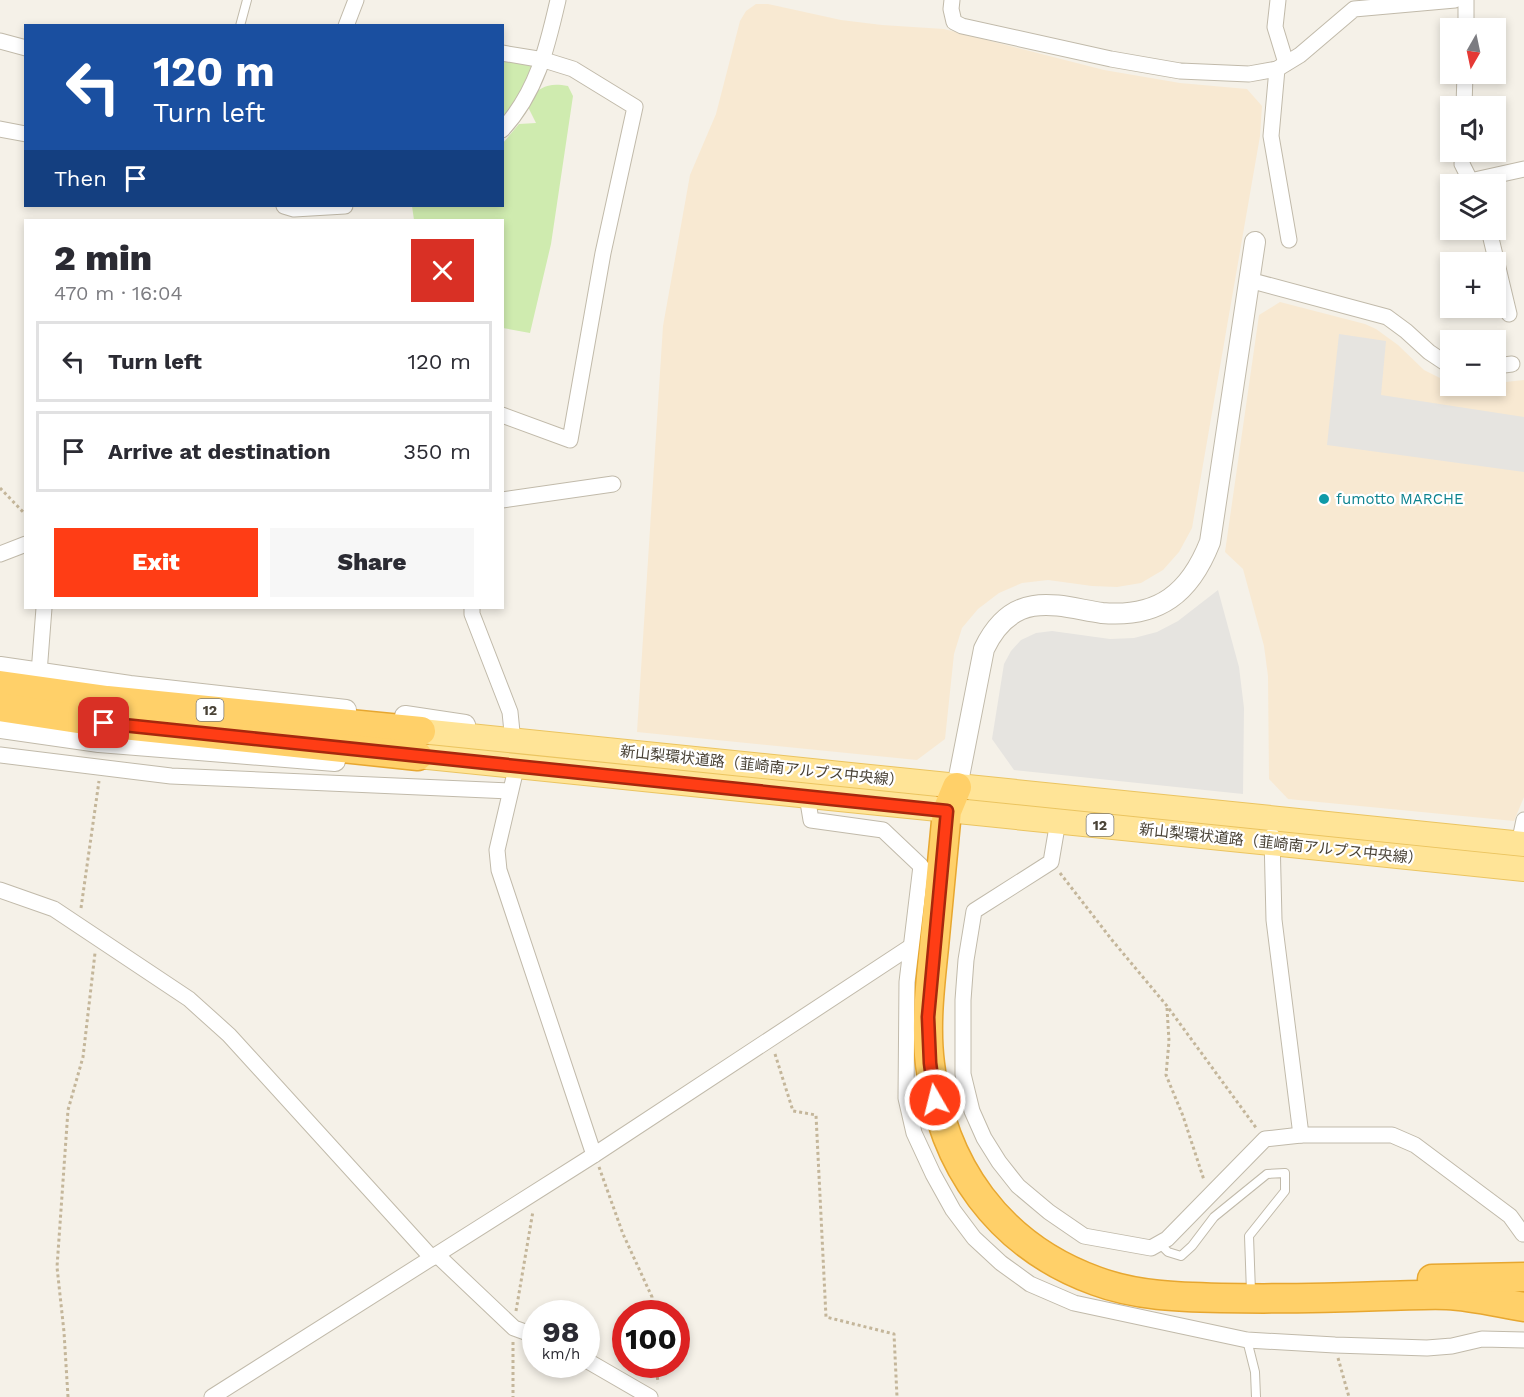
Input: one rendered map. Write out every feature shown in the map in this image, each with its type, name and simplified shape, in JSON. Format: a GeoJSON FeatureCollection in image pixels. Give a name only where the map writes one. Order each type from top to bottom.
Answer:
{"type":"FeatureCollection","features":[{"type":"Feature","properties":{"kind":"highway","name":"新山梨環状道路（韮崎南アルプス中央線）"},"geometry":{"type":"LineString","coordinates":[[0,685],[420,743]]}},
{"type":"Feature","properties":{"kind":"highway","name":"新山梨環状道路（韮崎南アルプス中央線）"},"geometry":{"type":"LineString","coordinates":[[0,707],[104,723],[420,743]]}},
{"type":"Feature","properties":{"kind":"highway"},"geometry":{"type":"LineString","coordinates":[[956,803],[928,1017],[930,1063],[935,1100],[943,1129],[968,1182],[989,1208],[1018,1236],[1036,1251],[1066,1269],[1097,1282],[1134,1291],[1177,1297],[1251,1290],[1449,1287],[1524,1294]]}},
{"type":"Feature","properties":{"kind":"highway"},"geometry":{"type":"LineString","coordinates":[[1449,1287],[1524,1262]]}},
{"type":"Feature","properties":{"kind":"highway"},"geometry":{"type":"LineString","coordinates":[[1449,1287],[1524,1277]]}},
{"type":"Feature","properties":{"kind":"highway"},"geometry":{"type":"LineString","coordinates":[[1449,1287],[1524,1307]]}},
{"type":"Feature","properties":{"kind":"main road","name":"新山梨環状道路（韮崎南アルプス中央線）"},"geometry":{"type":"LineString","coordinates":[[420,743],[737,764],[1058,821],[1524,869]]}},
{"type":"Feature","properties":{"kind":"main road","name":"新山梨環状道路（韮崎南アルプス中央線）"},"geometry":{"type":"LineString","coordinates":[[420,743],[676,783],[807,796],[1271,818],[1521,844]]}},
{"type":"Feature","properties":{"kind":"street"},"geometry":{"type":"LineString","coordinates":[[347,24],[356,0]]}},
{"type":"Feature","properties":{"kind":"street"},"geometry":{"type":"LineString","coordinates":[[504,128],[518,112],[544,60],[558,0]]}},
{"type":"Feature","properties":{"kind":"street"},"geometry":{"type":"LineString","coordinates":[[1278,0],[1275,27],[1281,66],[1271,136],[1289,240]]}},
{"type":"Feature","properties":{"kind":"street"},"geometry":{"type":"LineString","coordinates":[[949,1],[954,22],[962,26],[1111,59],[1180,71],[1249,74],[1281,66],[1300,55],[1354,9],[1455,0]]}},
{"type":"Feature","properties":{"kind":"street"},"geometry":{"type":"LineString","coordinates":[[1466,0],[1466,18]]}},
{"type":"Feature","properties":{"kind":"street"},"geometry":{"type":"LineString","coordinates":[[0,41],[24,47]]}},
{"type":"Feature","properties":{"kind":"street"},"geometry":{"type":"LineString","coordinates":[[504,53],[544,60],[573,69],[635,106],[603,253],[570,440],[504,416]]}},
{"type":"Feature","properties":{"kind":"street"},"geometry":{"type":"LineString","coordinates":[[0,129],[24,134]]}},
{"type":"Feature","properties":{"kind":"street"},"geometry":{"type":"LineString","coordinates":[[1505,174],[1524,169]]}},
{"type":"Feature","properties":{"kind":"street"},"geometry":{"type":"LineString","coordinates":[[291,210],[332,207]]}},
{"type":"Feature","properties":{"kind":"street"},"geometry":{"type":"LineString","coordinates":[[1491,240],[1509,314]]}},
{"type":"Feature","properties":{"kind":"street"},"geometry":{"type":"LineString","coordinates":[[956,803],[984,649],[992,633],[1003,620],[1034,606],[1055,606],[1121,614],[1140,611],[1159,605],[1175,595],[1191,580],[1202,564],[1210,542],[1255,242]]}},
{"type":"Feature","properties":{"kind":"street"},"geometry":{"type":"LineString","coordinates":[[1249,280],[1387,317],[1440,359]]}},
{"type":"Feature","properties":{"kind":"street"},"geometry":{"type":"LineString","coordinates":[[1506,365],[1512,364]]}},
{"type":"Feature","properties":{"kind":"street"},"geometry":{"type":"LineString","coordinates":[[504,500],[613,484]]}},
{"type":"Feature","properties":{"kind":"street"},"geometry":{"type":"LineString","coordinates":[[0,554],[24,545]]}},
{"type":"Feature","properties":{"kind":"street"},"geometry":{"type":"LineString","coordinates":[[39,673],[44,609]]}},
{"type":"Feature","properties":{"kind":"street"},"geometry":{"type":"LineString","coordinates":[[472,609],[510,712],[512,732]]}},
{"type":"Feature","properties":{"kind":"street"},"geometry":{"type":"LineString","coordinates":[[0,667],[130,686],[413,717],[737,764]]}},
{"type":"Feature","properties":{"kind":"street"},"geometry":{"type":"LineString","coordinates":[[0,728],[110,743],[416,768],[513,782]]}},
{"type":"Feature","properties":{"kind":"street"},"geometry":{"type":"LineString","coordinates":[[0,755],[171,776],[676,783]]}},
{"type":"Feature","properties":{"kind":"street"},"geometry":{"type":"LineString","coordinates":[[513,782],[497,850],[499,870],[594,1155]]}},
{"type":"Feature","properties":{"kind":"street"},"geometry":{"type":"LineString","coordinates":[[807,796],[811,820],[884,830],[921,866],[907,982],[906,1098],[914,1133],[953,1210],[974,1238],[1001,1263],[1030,1284],[1074,1303],[1247,1340],[1427,1348],[1452,1346],[1482,1339],[1523,1336]]}},
{"type":"Feature","properties":{"kind":"street"},"geometry":{"type":"LineString","coordinates":[[1271,818],[1274,920],[1300,1135]]}},
{"type":"Feature","properties":{"kind":"street"},"geometry":{"type":"LineString","coordinates":[[1521,844],[1524,820]]}},
{"type":"Feature","properties":{"kind":"street"},"geometry":{"type":"LineString","coordinates":[[1058,821],[1051,862],[974,911],[966,960],[962,1036],[963,1074],[972,1111],[999,1162],[1018,1186],[1049,1212],[1084,1236],[1150,1248],[1167,1239],[1265,1139],[1300,1135],[1392,1135],[1415,1145],[1510,1216],[1524,1234]]}},
{"type":"Feature","properties":{"kind":"street"},"geometry":{"type":"LineString","coordinates":[[0,890],[54,909],[189,999],[229,1035],[434,1256],[514,1328],[522,1331]]}},
{"type":"Feature","properties":{"kind":"street"},"geometry":{"type":"LineString","coordinates":[[212,1397],[594,1155],[910,946]]}},
{"type":"Feature","properties":{"kind":"street"},"geometry":{"type":"LineString","coordinates":[[600,1367],[654,1392]]}},
{"type":"Feature","properties":{"kind":"lane"},"geometry":{"type":"LineString","coordinates":[[241,24],[247,0]]}},
{"type":"Feature","properties":{"kind":"lane"},"geometry":{"type":"LineString","coordinates":[[1159,1243],[1168,1252],[1181,1256],[1192,1246],[1214,1217],[1258,1181],[1267,1174],[1285,1173],[1285,1191],[1250,1236],[1251,1290]]}},
{"type":"Feature","properties":{"kind":"lane"},"geometry":{"type":"LineString","coordinates":[[1247,1340],[1255,1372],[1256,1397]]}},
{"type":"Feature","properties":{"kind":"path"},"geometry":{"type":"LineString","coordinates":[[0,488],[24,513]]}},
{"type":"Feature","properties":{"kind":"path"},"geometry":{"type":"LineString","coordinates":[[78,924],[101,768]]}},
{"type":"Feature","properties":{"kind":"path"},"geometry":{"type":"LineString","coordinates":[[1051,862],[1167,1006],[1265,1139]]}},
{"type":"Feature","properties":{"kind":"path"},"geometry":{"type":"LineString","coordinates":[[68,1397],[57,1267],[68,1110],[83,1058],[97,937]]}},
{"type":"Feature","properties":{"kind":"path"},"geometry":{"type":"LineString","coordinates":[[1167,1006],[1169,1041],[1166,1075],[1184,1116],[1209,1194]]}},
{"type":"Feature","properties":{"kind":"path"},"geometry":{"type":"LineString","coordinates":[[771,1038],[793,1111],[816,1115],[826,1317],[894,1334],[897,1397]]}},
{"type":"Feature","properties":{"kind":"path"},"geometry":{"type":"LineString","coordinates":[[594,1155],[623,1234],[652,1300]]}},
{"type":"Feature","properties":{"kind":"path"},"geometry":{"type":"LineString","coordinates":[[513,1397],[514,1328],[536,1192]]}},
{"type":"Feature","properties":{"kind":"path"},"geometry":{"type":"LineString","coordinates":[[1335,1345],[1349,1397]]}},
{"type":"Feature","properties":{"kind":"shaded area"},"geometry":{"type":"Polygon","coordinates":[[[756,4],[768,4],[841,20],[944,29],[1104,70],[1180,83],[1247,89],[1262,106],[1260,136],[1192,528],[1179,552],[1163,570],[1141,583],[1117,587],[1048,580],[1022,583],[999,593],[978,609],[962,628],[954,654],[945,739],[917,760],[637,732],[663,326],[690,175],[716,114],[740,21],[746,11],[756,4]]]}},
{"type":"Feature","properties":{"kind":"shaded area"},"geometry":{"type":"Polygon","coordinates":[[[1280,302],[1365,324],[1398,345],[1424,370],[1440,378],[1440,396],[1506,396],[1506,382],[1524,380],[1524,797],[1514,821],[1288,799],[1269,779],[1268,676],[1264,646],[1243,569],[1225,552],[1259,315],[1280,302]]]}},
{"type":"Feature","properties":{"kind":"shaded area"},"geometry":{"type":"Polygon","coordinates":[[[1339,334],[1386,341],[1381,395],[1524,417],[1524,472],[1327,445],[1339,334]]]}},
{"type":"Feature","properties":{"kind":"shaded area"},"geometry":{"type":"Polygon","coordinates":[[[1218,590],[1239,667],[1244,708],[1243,794],[1014,770],[992,739],[1004,664],[1011,651],[1021,640],[1036,633],[1052,631],[1110,639],[1134,638],[1157,632],[1178,621],[1218,590]]]}},
{"type":"Feature","properties":{"kind":"green space"},"geometry":{"type":"Polygon","coordinates":[[[504,53],[544,60],[526,99],[550,85],[568,86],[573,96],[551,244],[530,333],[504,328],[504,219],[414,219],[412,207],[504,207],[504,142],[519,124],[536,123],[525,101],[504,128],[504,53]]]}},
{"type":"Feature","properties":{"kind":"place","name":"fumotto MARCHE"},"geometry":{"type":"Point","coordinates":[1324,499]}},
{"type":"Feature","properties":{"kind":"route"},"geometry":{"type":"LineString","coordinates":[[104,723],[947,811],[928,1017],[930,1063],[935,1100]]}}]}
